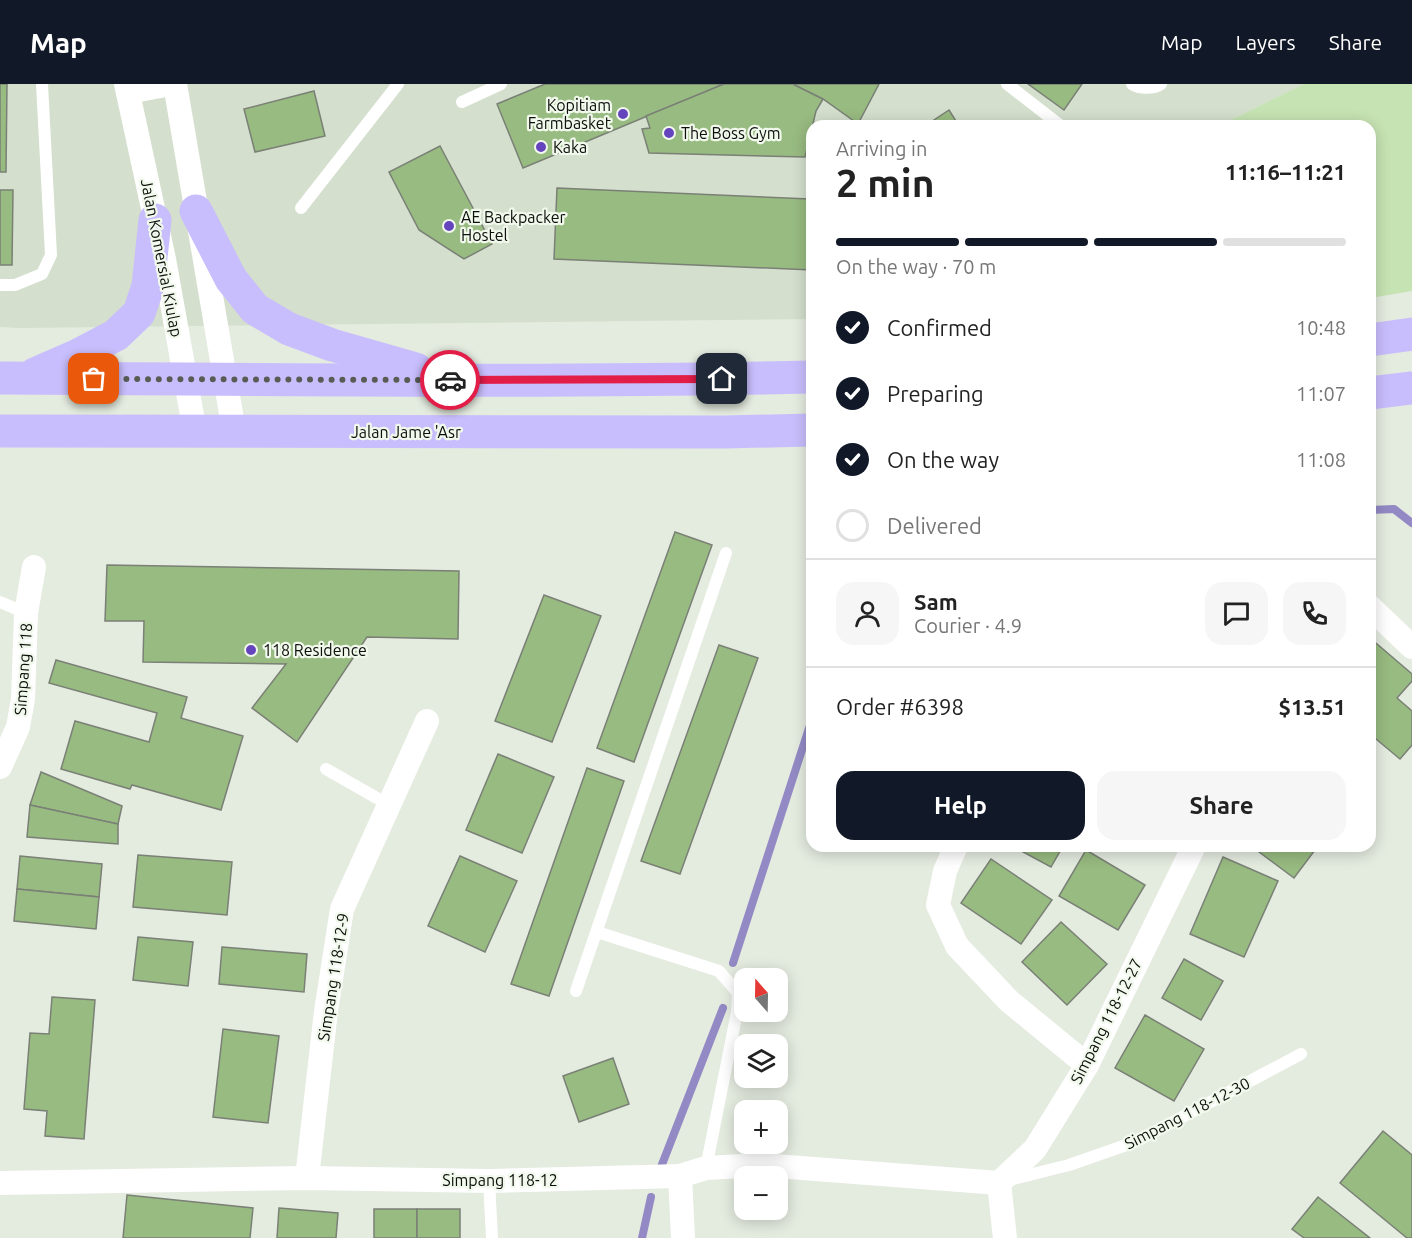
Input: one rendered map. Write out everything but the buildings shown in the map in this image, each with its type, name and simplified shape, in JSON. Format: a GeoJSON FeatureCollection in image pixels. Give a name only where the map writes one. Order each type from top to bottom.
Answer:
{"type":"FeatureCollection","features":[{"type":"Feature","properties":{"kind":"main road"},"geometry":{"type":"LineString","coordinates":[[195,210],[231,279],[255,309],[289,329],[332,345],[455,380]]}},
{"type":"Feature","properties":{"kind":"main road"},"geometry":{"type":"LineString","coordinates":[[13,378],[74,357],[116,335],[139,313],[148,286],[156,220]]}},
{"type":"Feature","properties":{"kind":"main road"},"geometry":{"type":"LineString","coordinates":[[1376,339],[1412,334]]}},
{"type":"Feature","properties":{"kind":"main road"},"geometry":{"type":"LineString","coordinates":[[13,378],[455,380],[806,377]]}},
{"type":"Feature","properties":{"kind":"main road"},"geometry":{"type":"LineString","coordinates":[[1376,392],[1412,388]]}},
{"type":"Feature","properties":{"kind":"main road","name":"Jalan Jame 'Asr"},"geometry":{"type":"LineString","coordinates":[[0,431],[806,430]]}},
{"type":"Feature","properties":{"kind":"street"},"geometry":{"type":"LineString","coordinates":[[127,88],[173,84],[234,431]]}},
{"type":"Feature","properties":{"kind":"street","name":"Jalan Komersial Kiulap"},"geometry":{"type":"LineString","coordinates":[[127,88],[156,220],[195,432]]}},
{"type":"Feature","properties":{"kind":"street","name":"Simpang 118"},"geometry":{"type":"LineString","coordinates":[[0,767],[18,727],[23,699],[26,613],[34,567]]}},
{"type":"Feature","properties":{"kind":"street"},"geometry":{"type":"LineString","coordinates":[[1376,613],[1412,647]]}},
{"type":"Feature","properties":{"kind":"street","name":"Simpang 118-12-9"},"geometry":{"type":"LineString","coordinates":[[307,1178],[326,1011],[342,909],[427,721]]}},
{"type":"Feature","properties":{"kind":"street"},"geometry":{"type":"LineString","coordinates":[[953,852],[945,871],[938,905],[957,946],[1009,1001],[1087,1065]]}},
{"type":"Feature","properties":{"kind":"street","name":"Simpang 118-12-27"},"geometry":{"type":"LineString","coordinates":[[999,1183],[1035,1149],[1087,1065],[1191,852]]}},
{"type":"Feature","properties":{"kind":"street","name":"Simpang 118-12"},"geometry":{"type":"LineString","coordinates":[[0,1183],[307,1178],[489,1181],[680,1176],[706,1168],[761,1165],[999,1183]]}},
{"type":"Feature","properties":{"kind":"street"},"geometry":{"type":"LineString","coordinates":[[680,1176],[683,1238]]}},
{"type":"Feature","properties":{"kind":"street"},"geometry":{"type":"LineString","coordinates":[[999,1183],[1005,1238]]}},
{"type":"Feature","properties":{"kind":"lane"},"geometry":{"type":"LineString","coordinates":[[0,285],[15,285],[42,274],[51,255],[42,84]]}},
{"type":"Feature","properties":{"kind":"lane"},"geometry":{"type":"LineString","coordinates":[[301,208],[398,84]]}},
{"type":"Feature","properties":{"kind":"lane"},"geometry":{"type":"LineString","coordinates":[[462,102],[501,84]]}},
{"type":"Feature","properties":{"kind":"lane"},"geometry":{"type":"LineString","coordinates":[[1007,84],[1053,120]]}},
{"type":"Feature","properties":{"kind":"lane"},"geometry":{"type":"LineString","coordinates":[[1132,84],[1137,87],[1156,87],[1161,84]]}},
{"type":"Feature","properties":{"kind":"lane"},"geometry":{"type":"LineString","coordinates":[[576,991],[726,553]]}},
{"type":"Feature","properties":{"kind":"lane"},"geometry":{"type":"LineString","coordinates":[[0,602],[26,613]]}},
{"type":"Feature","properties":{"kind":"lane"},"geometry":{"type":"LineString","coordinates":[[326,769],[389,805]]}},
{"type":"Feature","properties":{"kind":"lane"},"geometry":{"type":"LineString","coordinates":[[597,932],[718,971],[738,993],[737,1012],[706,1168]]}},
{"type":"Feature","properties":{"kind":"lane","name":"Simpang 118-12-30"},"geometry":{"type":"LineString","coordinates":[[999,1183],[1069,1165],[1135,1142],[1301,1054]]}},
{"type":"Feature","properties":{"kind":"lane"},"geometry":{"type":"LineString","coordinates":[[489,1181],[492,1238]]}},
{"type":"Feature","properties":{"kind":"shaded area"},"geometry":{"type":"Polygon","coordinates":[[[0,84],[1304,84],[1231,120],[806,120],[806,319],[0,327],[0,84]]]}},
{"type":"Feature","properties":{"kind":"green space"},"geometry":{"type":"Polygon","coordinates":[[[1304,84],[1412,84],[1412,291],[1376,297],[1376,120],[1231,120],[1304,84]]]}},
{"type":"Feature","properties":{"kind":"waterway"},"geometry":{"type":"LineString","coordinates":[[1376,510],[1394,509],[1412,523]]}},
{"type":"Feature","properties":{"kind":"waterway"},"geometry":{"type":"LineString","coordinates":[[733,963],[806,738]]}},
{"type":"Feature","properties":{"kind":"waterway"},"geometry":{"type":"LineString","coordinates":[[661,1167],[723,1008]]}},
{"type":"Feature","properties":{"kind":"waterway"},"geometry":{"type":"LineString","coordinates":[[642,1238],[651,1197]]}},
{"type":"Feature","properties":{"kind":"way so far"},"geometry":{"type":"LineString","coordinates":[[94,379],[450,380]]}},
{"type":"Feature","properties":{"kind":"place","name":"Kopitiam Farmbasket"},"geometry":{"type":"Point","coordinates":[623,114]}},
{"type":"Feature","properties":{"kind":"place","name":"The Boss Gym"},"geometry":{"type":"Point","coordinates":[669,133]}},
{"type":"Feature","properties":{"kind":"place","name":"Kaka"},"geometry":{"type":"Point","coordinates":[541,147]}},
{"type":"Feature","properties":{"kind":"place","name":"AE Backpacker Hostel"},"geometry":{"type":"Point","coordinates":[449,226]}},
{"type":"Feature","properties":{"kind":"place","name":"118 Residence"},"geometry":{"type":"Point","coordinates":[251,650]}},
{"type":"Feature","properties":{"kind":"route"},"geometry":{"type":"LineString","coordinates":[[450,380],[722,379]]}}]}
